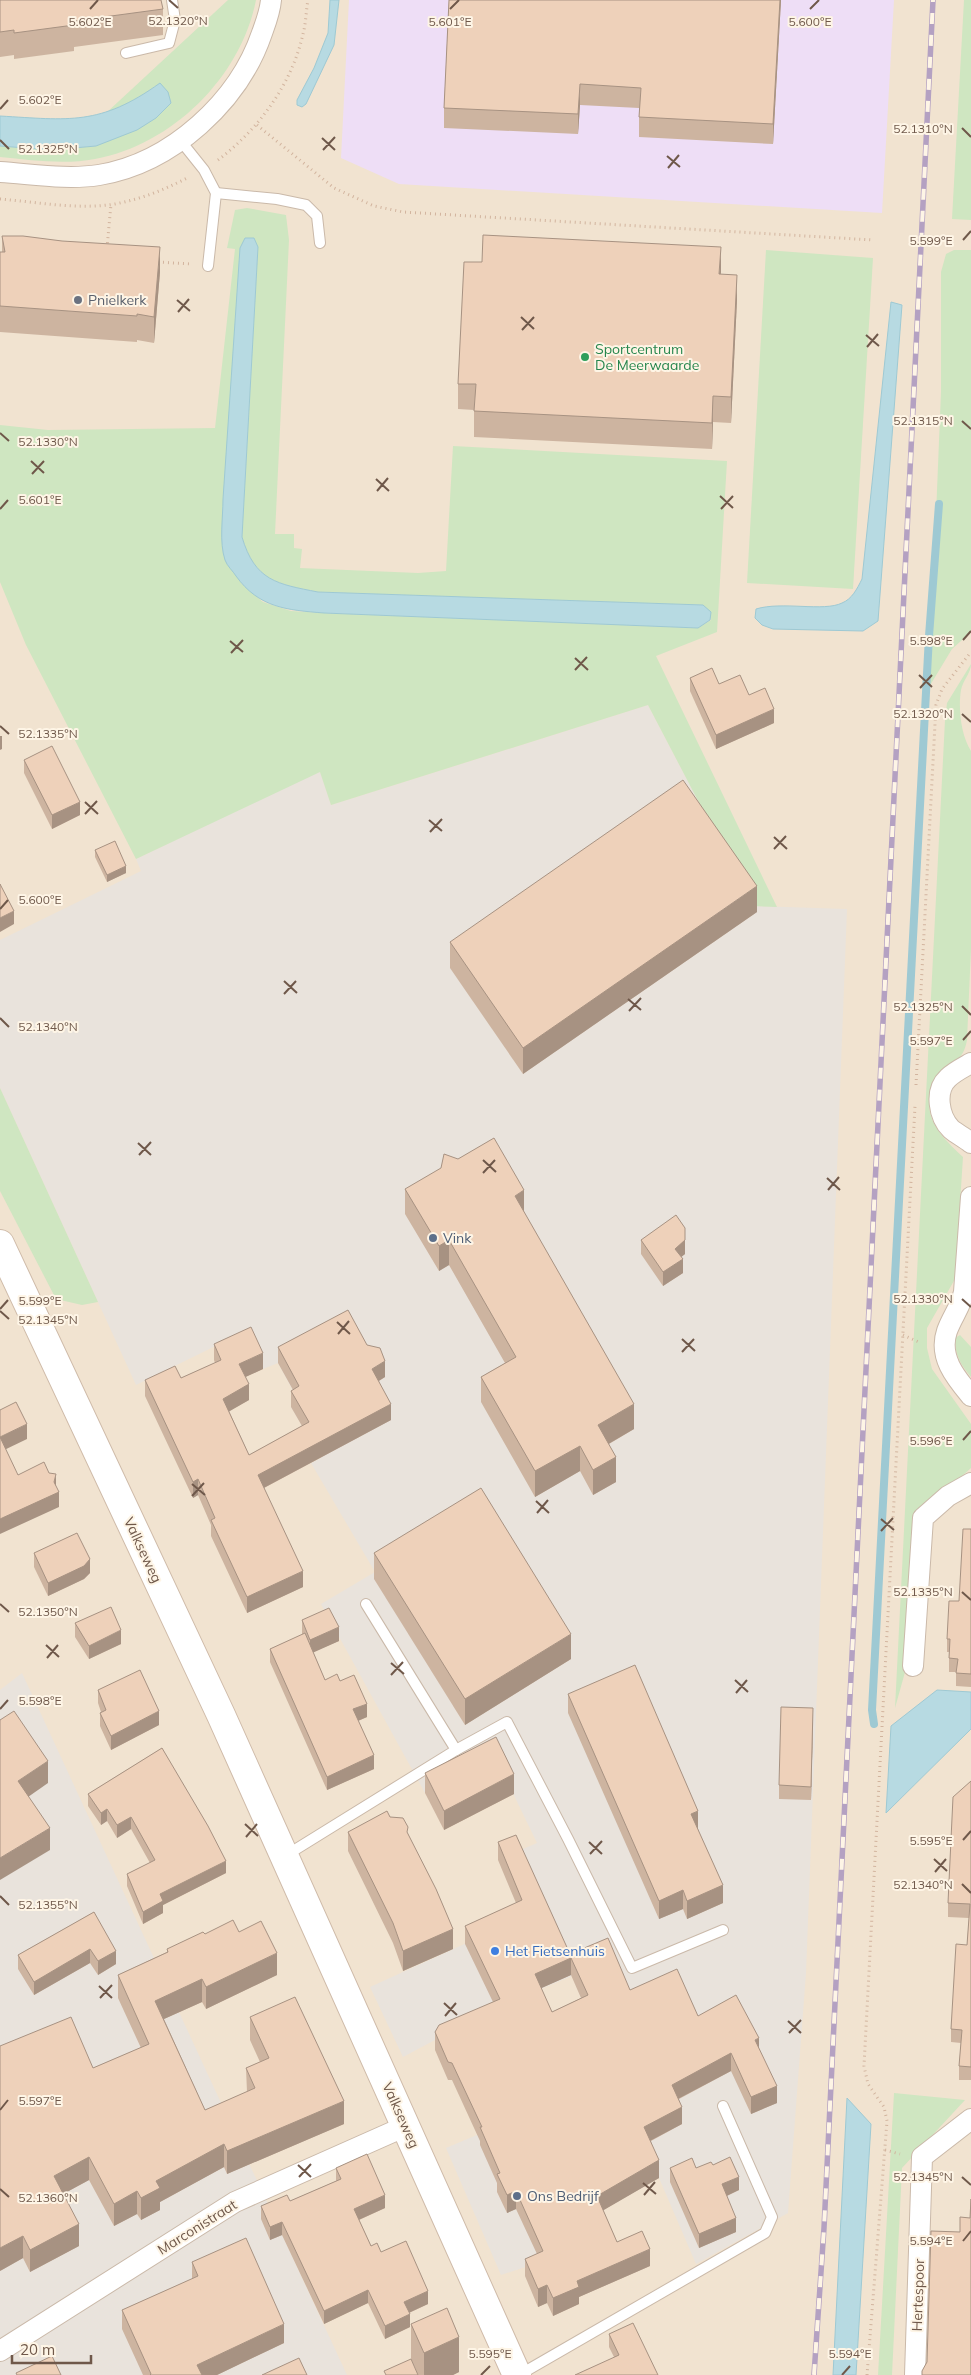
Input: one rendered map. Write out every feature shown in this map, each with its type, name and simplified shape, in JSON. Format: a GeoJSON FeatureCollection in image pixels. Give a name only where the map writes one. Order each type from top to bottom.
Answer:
{"type":"FeatureCollection","features":[{"type":"Feature","properties":{"kind":"street"},"geometry":{"type":"LineString","coordinates":[[0,172],[64,177],[99,175],[140,163],[180,140],[226,98],[255,55],[271,10],[271,0]]}},
{"type":"Feature","properties":{"kind":"street"},"geometry":{"type":"LineString","coordinates":[[971,1063],[947,1078],[941,1087],[939,1100],[942,1114],[951,1129],[971,1143]]}},
{"type":"Feature","properties":{"kind":"street"},"geometry":{"type":"LineString","coordinates":[[971,1197],[962,1303],[945,1340],[948,1363],[953,1374],[971,1396]]}},
{"type":"Feature","properties":{"kind":"street","name":"Valkseweg"},"geometry":{"type":"LineString","coordinates":[[0,1244],[221,1715],[518,2375]]}},
{"type":"Feature","properties":{"kind":"street"},"geometry":{"type":"LineString","coordinates":[[913,1666],[923,1518],[948,1496],[971,1483]]}},
{"type":"Feature","properties":{"kind":"street","name":"Hertespoor"},"geometry":{"type":"LineString","coordinates":[[915,2375],[922,2158],[971,2120]]}},
{"type":"Feature","properties":{"kind":"street","name":"Marconistraat"},"geometry":{"type":"LineString","coordinates":[[0,2350],[235,2202],[406,2126]]}},
{"type":"Feature","properties":{"kind":"lane"},"geometry":{"type":"LineString","coordinates":[[126,53],[169,43],[175,20],[172,0]]}},
{"type":"Feature","properties":{"kind":"lane"},"geometry":{"type":"LineString","coordinates":[[180,140],[204,170],[216,193],[208,266]]}},
{"type":"Feature","properties":{"kind":"lane"},"geometry":{"type":"LineString","coordinates":[[216,193],[277,199],[306,205],[318,216],[320,243]]}},
{"type":"Feature","properties":{"kind":"lane"},"geometry":{"type":"LineString","coordinates":[[366,1604],[456,1750]]}},
{"type":"Feature","properties":{"kind":"lane"},"geometry":{"type":"LineString","coordinates":[[284,1856],[456,1750],[507,1722],[632,1968],[723,1930]]}},
{"type":"Feature","properties":{"kind":"lane","name":"Valkseweg"},"geometry":{"type":"LineString","coordinates":[[518,2375],[765,2233],[772,2217],[723,2106]]}},
{"type":"Feature","properties":{"kind":"path"},"geometry":{"type":"LineString","coordinates":[[257,125],[334,188],[374,206],[403,212],[873,240]]}},
{"type":"Feature","properties":{"kind":"path"},"geometry":{"type":"LineString","coordinates":[[107,249],[112,204]]}},
{"type":"Feature","properties":{"kind":"path"},"geometry":{"type":"LineString","coordinates":[[153,262],[208,266]]}},
{"type":"Feature","properties":{"kind":"path"},"geometry":{"type":"LineString","coordinates":[[916,1089],[936,705],[942,689],[971,652]]}},
{"type":"Feature","properties":{"kind":"path"},"geometry":{"type":"LineString","coordinates":[[867,2375],[887,2121],[884,2107],[868,2084],[864,2066],[916,1099]]}},
{"type":"Feature","properties":{"kind":"shaded area"},"geometry":{"type":"Polygon","coordinates":[[[0,0],[971,0],[971,2375],[0,2375],[0,0]]]}},
{"type":"Feature","properties":{"kind":"shaded area"},"geometry":{"type":"Polygon","coordinates":[[[349,0],[894,0],[882,213],[399,184],[341,158],[349,0]]]}},
{"type":"Feature","properties":{"kind":"shaded area"},"geometry":{"type":"Polygon","coordinates":[[[648,705],[753,906],[847,909],[806,1973],[788,2213],[696,2264],[659,2178],[566,2231],[553,2258],[501,2275],[446,2148],[614,2077],[572,1976],[495,2008],[403,2057],[370,1987],[541,1909],[516,1852],[537,1843],[496,1758],[425,1793],[321,1604],[375,1572],[311,1463],[321,1458],[291,1407],[299,1402],[278,1363],[263,1369],[246,1331],[136,1385],[0,1088],[0,940],[141,871],[136,859],[320,771],[331,805],[648,705]]]}},
{"type":"Feature","properties":{"kind":"shaded area"},"geometry":{"type":"Polygon","coordinates":[[[22,1673],[347,2375],[0,2375],[0,1690],[22,1673]]]}},
{"type":"Feature","properties":{"kind":"green space"},"geometry":{"type":"Polygon","coordinates":[[[228,0],[256,0],[248,28],[235,55],[219,80],[199,103],[176,123],[151,139],[123,151],[95,159],[59,162],[0,157],[0,146],[51,150],[96,146],[160,83],[135,101],[105,114],[228,0]]]}},
{"type":"Feature","properties":{"kind":"green space"},"geometry":{"type":"Polygon","coordinates":[[[964,0],[971,0],[971,220],[952,219],[964,0]]]}},
{"type":"Feature","properties":{"kind":"green space"},"geometry":{"type":"Polygon","coordinates":[[[247,208],[286,215],[289,240],[275,534],[294,534],[294,548],[302,549],[300,568],[418,573],[446,571],[453,446],[727,461],[717,632],[656,656],[777,907],[753,906],[648,705],[331,805],[320,772],[136,859],[26,645],[0,582],[0,425],[48,430],[215,428],[235,249],[227,248],[235,210],[247,208]],[[245,239],[241,583],[263,602],[291,611],[324,613],[698,628],[711,620],[703,605],[318,592],[279,583],[261,572],[247,552],[242,537],[258,247],[245,239]]]}},
{"type":"Feature","properties":{"kind":"green space"},"geometry":{"type":"Polygon","coordinates":[[[766,250],[873,258],[853,589],[747,583],[766,250]]]}},
{"type":"Feature","properties":{"kind":"green space"},"geometry":{"type":"Polygon","coordinates":[[[954,250],[971,250],[971,632],[952,649],[929,687],[941,392],[941,272],[946,254],[954,250]]]}},
{"type":"Feature","properties":{"kind":"green space"},"geometry":{"type":"Polygon","coordinates":[[[971,664],[961,690],[960,705],[961,722],[971,751],[971,949],[967,1040],[962,1054],[934,1091],[930,1099],[929,1108],[934,1124],[963,1157],[955,1279],[927,1328],[927,1348],[932,1369],[971,1424],[971,1468],[918,1515],[907,1665],[895,1708],[945,720],[947,703],[971,664]]]}},
{"type":"Feature","properties":{"kind":"green space"},"geometry":{"type":"Polygon","coordinates":[[[0,1088],[98,1302],[82,1305],[56,1299],[0,1191],[0,1088]]]}},
{"type":"Feature","properties":{"kind":"green space"},"geometry":{"type":"Polygon","coordinates":[[[960,1335],[971,1347],[971,1377],[957,1354],[955,1338],[960,1335]]]}},
{"type":"Feature","properties":{"kind":"green space"},"geometry":{"type":"Polygon","coordinates":[[[894,2093],[965,2100],[902,2168],[892,2375],[878,2375],[894,2093]]]}},
{"type":"Feature","properties":{"kind":"water"},"geometry":{"type":"Polygon","coordinates":[[[330,0],[339,0],[334,45],[306,104],[302,107],[297,105],[297,100],[314,68],[328,33],[330,0]]]}},
{"type":"Feature","properties":{"kind":"water"},"geometry":{"type":"Polygon","coordinates":[[[160,83],[168,92],[171,103],[156,118],[137,130],[96,146],[51,150],[0,146],[0,116],[46,119],[83,117],[119,107],[160,83]]]}},
{"type":"Feature","properties":{"kind":"water"},"geometry":{"type":"Polygon","coordinates":[[[245,238],[254,238],[258,247],[242,537],[247,552],[261,572],[279,583],[318,592],[703,605],[711,612],[710,620],[698,628],[324,613],[286,608],[264,601],[254,595],[245,587],[226,562],[222,538],[240,248],[245,238]]]}},
{"type":"Feature","properties":{"kind":"water"},"geometry":{"type":"Polygon","coordinates":[[[891,302],[902,305],[878,621],[863,631],[773,629],[762,625],[755,618],[756,609],[778,606],[834,606],[849,599],[862,579],[891,302]]]}},
{"type":"Feature","properties":{"kind":"water"},"geometry":{"type":"Polygon","coordinates":[[[937,1690],[971,1692],[971,1729],[886,1813],[891,1726],[937,1690]]]}},
{"type":"Feature","properties":{"kind":"water"},"geometry":{"type":"Polygon","coordinates":[[[847,2098],[871,2124],[856,2375],[833,2375],[847,2098]]]}},
{"type":"Feature","properties":{"kind":"building"},"geometry":{"type":"Polygon","coordinates":[[[0,0],[161,0],[163,9],[74,21],[74,25],[14,33],[14,30],[0,32],[0,0]]]}},
{"type":"Feature","properties":{"kind":"building"},"geometry":{"type":"Polygon","coordinates":[[[449,0],[780,0],[773,124],[639,117],[641,88],[580,84],[578,114],[444,108],[449,0]]]}},
{"type":"Feature","properties":{"kind":"building"},"geometry":{"type":"Polygon","coordinates":[[[483,235],[721,247],[719,274],[737,275],[731,397],[713,396],[712,423],[474,411],[476,384],[458,384],[464,262],[482,262],[483,235]]]}},
{"type":"Feature","properties":{"kind":"building","name":"Pnielkerk"},"geometry":{"type":"Polygon","coordinates":[[[2,236],[160,247],[154,317],[137,314],[137,316],[0,306],[0,252],[5,252],[2,236]]]}},
{"type":"Feature","properties":{"kind":"building"},"geometry":{"type":"Polygon","coordinates":[[[712,668],[719,684],[740,675],[749,695],[765,688],[774,709],[716,735],[690,678],[712,668]]]}},
{"type":"Feature","properties":{"kind":"building"},"geometry":{"type":"Polygon","coordinates":[[[52,746],[80,802],[52,815],[24,760],[52,746]]]}},
{"type":"Feature","properties":{"kind":"building"},"geometry":{"type":"Polygon","coordinates":[[[683,780],[757,886],[523,1048],[450,942],[683,780]]]}},
{"type":"Feature","properties":{"kind":"building"},"geometry":{"type":"Polygon","coordinates":[[[115,841],[126,866],[107,875],[95,850],[115,841]]]}},
{"type":"Feature","properties":{"kind":"building"},"geometry":{"type":"Polygon","coordinates":[[[0,884],[14,911],[0,918],[0,884]]]}},
{"type":"Feature","properties":{"kind":"building"},"geometry":{"type":"Polygon","coordinates":[[[494,1138],[524,1190],[515,1196],[634,1404],[598,1425],[616,1457],[593,1470],[580,1446],[535,1471],[481,1377],[516,1357],[449,1240],[439,1246],[405,1189],[441,1168],[444,1154],[458,1159],[494,1138]]]}},
{"type":"Feature","properties":{"kind":"building"},"geometry":{"type":"Polygon","coordinates":[[[676,1215],[685,1228],[685,1240],[675,1249],[683,1259],[663,1272],[641,1240],[676,1215]]]}},
{"type":"Feature","properties":{"kind":"building"},"geometry":{"type":"Polygon","coordinates":[[[348,1310],[367,1345],[380,1348],[385,1361],[372,1369],[391,1404],[258,1475],[303,1571],[247,1597],[211,1520],[215,1518],[198,1479],[193,1482],[145,1380],[175,1366],[181,1378],[221,1360],[214,1344],[251,1327],[263,1353],[239,1364],[249,1384],[223,1399],[249,1455],[309,1422],[291,1391],[299,1386],[278,1347],[348,1310]]]}},
{"type":"Feature","properties":{"kind":"building"},"geometry":{"type":"Polygon","coordinates":[[[16,1402],[27,1424],[0,1437],[0,1410],[16,1402]]]}},
{"type":"Feature","properties":{"kind":"building"},"geometry":{"type":"Polygon","coordinates":[[[0,1437],[18,1475],[44,1462],[49,1473],[56,1474],[54,1482],[59,1492],[0,1519],[0,1437]]]}},
{"type":"Feature","properties":{"kind":"building"},"geometry":{"type":"Polygon","coordinates":[[[481,1488],[571,1634],[465,1699],[374,1553],[481,1488]]]}},
{"type":"Feature","properties":{"kind":"building"},"geometry":{"type":"Polygon","coordinates":[[[963,1529],[971,1529],[971,1674],[956,1673],[958,1659],[949,1658],[950,1639],[947,1639],[949,1601],[959,1601],[963,1529]]]}},
{"type":"Feature","properties":{"kind":"building"},"geometry":{"type":"Polygon","coordinates":[[[77,1533],[90,1559],[84,1566],[48,1583],[34,1553],[77,1533]]]}},
{"type":"Feature","properties":{"kind":"building"},"geometry":{"type":"Polygon","coordinates":[[[111,1607],[121,1630],[89,1646],[75,1623],[111,1607]]]}},
{"type":"Feature","properties":{"kind":"building"},"geometry":{"type":"Polygon","coordinates":[[[329,1608],[339,1627],[310,1640],[302,1620],[329,1608]]]}},
{"type":"Feature","properties":{"kind":"building"},"geometry":{"type":"Polygon","coordinates":[[[305,1633],[325,1680],[337,1674],[340,1681],[354,1675],[367,1704],[353,1709],[374,1755],[327,1777],[270,1649],[305,1633]]]}},
{"type":"Feature","properties":{"kind":"building"},"geometry":{"type":"Polygon","coordinates":[[[635,1665],[698,1811],[691,1814],[723,1885],[687,1901],[683,1890],[659,1901],[568,1694],[635,1665]]]}},
{"type":"Feature","properties":{"kind":"building"},"geometry":{"type":"Polygon","coordinates":[[[140,1670],[159,1711],[111,1736],[100,1713],[106,1710],[98,1690],[140,1670]]]}},
{"type":"Feature","properties":{"kind":"building"},"geometry":{"type":"Polygon","coordinates":[[[781,1707],[813,1708],[811,1787],[779,1785],[781,1707]]]}},
{"type":"Feature","properties":{"kind":"building"},"geometry":{"type":"Polygon","coordinates":[[[14,1711],[48,1761],[18,1781],[50,1828],[0,1858],[0,1720],[14,1711]]]}},
{"type":"Feature","properties":{"kind":"building"},"geometry":{"type":"Polygon","coordinates":[[[496,1737],[514,1774],[444,1811],[425,1773],[496,1737]]]}},
{"type":"Feature","properties":{"kind":"building"},"geometry":{"type":"Polygon","coordinates":[[[162,1748],[208,1826],[226,1861],[160,1894],[163,1901],[143,1912],[127,1874],[155,1860],[131,1817],[117,1825],[107,1809],[101,1813],[88,1794],[162,1748]]]}},
{"type":"Feature","properties":{"kind":"building"},"geometry":{"type":"Polygon","coordinates":[[[971,1781],[971,2067],[959,2066],[962,2030],[951,2029],[956,1944],[967,1945],[970,1904],[948,1903],[953,1797],[971,1781]]]}},
{"type":"Feature","properties":{"kind":"building"},"geometry":{"type":"Polygon","coordinates":[[[387,1811],[390,1817],[403,1818],[408,1827],[407,1832],[436,1889],[453,1929],[403,1951],[393,1923],[348,1832],[387,1811]]]}},
{"type":"Feature","properties":{"kind":"building"},"geometry":{"type":"Polygon","coordinates":[[[516,1835],[570,1954],[608,1938],[630,1990],[677,1969],[698,2016],[736,1995],[759,2038],[755,2040],[777,2086],[751,2097],[731,2053],[672,2085],[682,2107],[644,2127],[659,2160],[597,2196],[617,2242],[642,2231],[650,2249],[577,2281],[579,2287],[553,2298],[547,2285],[538,2289],[525,2259],[543,2251],[516,2191],[507,2195],[497,2174],[500,2173],[480,2127],[482,2127],[452,2063],[448,2062],[435,2032],[439,2025],[500,1999],[465,1926],[522,1900],[498,1842],[516,1835]],[[571,1958],[535,1974],[552,2012],[588,1995],[571,1958]]]}},
{"type":"Feature","properties":{"kind":"building"},"geometry":{"type":"Polygon","coordinates":[[[94,1912],[116,1951],[98,1961],[90,1949],[34,1982],[18,1955],[94,1912]]]}},
{"type":"Feature","properties":{"kind":"building"},"geometry":{"type":"Polygon","coordinates":[[[233,1920],[239,1932],[261,1921],[277,1953],[206,1987],[202,1979],[155,2001],[205,2110],[255,2088],[246,2068],[269,2058],[250,2017],[295,1997],[344,2101],[227,2151],[224,2144],[156,2181],[160,2188],[141,2198],[137,2191],[114,2204],[89,2157],[54,2176],[79,2224],[30,2250],[23,2236],[0,2248],[0,2046],[71,2017],[93,2068],[149,2044],[118,1975],[168,1952],[167,1949],[203,1932],[205,1934],[233,1920]]]}},
{"type":"Feature","properties":{"kind":"building"},"geometry":{"type":"Polygon","coordinates":[[[367,2154],[385,2195],[354,2209],[371,2246],[377,2243],[381,2252],[406,2241],[428,2291],[404,2302],[410,2314],[385,2326],[368,2290],[324,2311],[282,2222],[270,2227],[261,2206],[287,2195],[290,2201],[341,2179],[336,2168],[367,2154]]]}},
{"type":"Feature","properties":{"kind":"building"},"geometry":{"type":"Polygon","coordinates":[[[730,2157],[739,2177],[722,2184],[736,2218],[699,2234],[670,2168],[692,2158],[696,2168],[711,2162],[713,2165],[730,2157]]]}},
{"type":"Feature","properties":{"kind":"building"},"geometry":{"type":"Polygon","coordinates":[[[971,2199],[971,2375],[922,2375],[927,2362],[931,2231],[960,2232],[960,2217],[970,2218],[971,2199]]]}},
{"type":"Feature","properties":{"kind":"building"},"geometry":{"type":"Polygon","coordinates":[[[246,2238],[284,2324],[197,2365],[202,2375],[150,2375],[122,2310],[198,2276],[192,2262],[246,2238]]]}},
{"type":"Feature","properties":{"kind":"building"},"geometry":{"type":"Polygon","coordinates":[[[447,2308],[459,2337],[424,2353],[411,2324],[447,2308]]]}},
{"type":"Feature","properties":{"kind":"building"},"geometry":{"type":"Polygon","coordinates":[[[633,2323],[658,2375],[575,2375],[619,2355],[609,2334],[633,2323]]]}},
{"type":"Feature","properties":{"kind":"building"},"geometry":{"type":"Polygon","coordinates":[[[52,2356],[61,2375],[17,2375],[16,2373],[52,2356]]]}},
{"type":"Feature","properties":{"kind":"building"},"geometry":{"type":"Polygon","coordinates":[[[299,2358],[307,2375],[262,2375],[299,2358]]]}},
{"type":"Feature","properties":{"kind":"building"},"geometry":{"type":"Polygon","coordinates":[[[411,2359],[418,2375],[386,2375],[384,2371],[411,2359]]]}},
{"type":"Feature","properties":{"kind":"waterway"},"geometry":{"type":"LineString","coordinates":[[874,1724],[872,1710],[929,636],[939,504]]}},
{"type":"Feature","properties":{"kind":"railway"},"geometry":{"type":"LineString","coordinates":[[814,2375],[824,2228],[933,0]]}},
{"type":"Feature","properties":{"kind":"place","name":"Pnielkerk"},"geometry":{"type":"Point","coordinates":[78,300]}},
{"type":"Feature","properties":{"kind":"place","name":"Sportcentrum De Meerwaarde"},"geometry":{"type":"Point","coordinates":[585,357]}},
{"type":"Feature","properties":{"kind":"place","name":"Vink"},"geometry":{"type":"Point","coordinates":[433,1238]}},
{"type":"Feature","properties":{"kind":"place","name":"Het Fietsenhuis"},"geometry":{"type":"Point","coordinates":[495,1951]}},
{"type":"Feature","properties":{"kind":"place","name":"Ons Bedrijf"},"geometry":{"type":"Point","coordinates":[517,2196]}}]}
